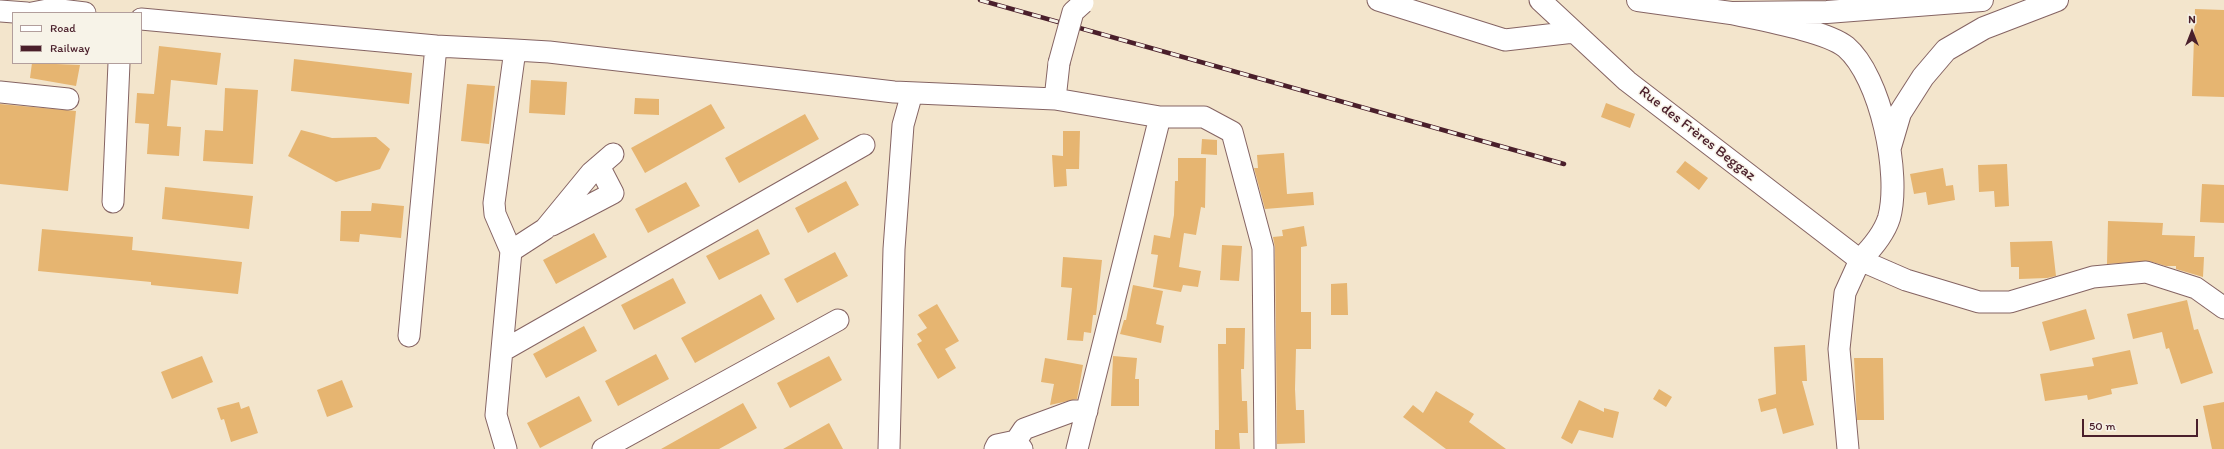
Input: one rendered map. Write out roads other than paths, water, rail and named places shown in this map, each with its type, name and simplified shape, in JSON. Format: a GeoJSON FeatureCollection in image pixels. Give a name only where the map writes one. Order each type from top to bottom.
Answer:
{"type":"FeatureCollection","features":[{"type":"Feature","properties":{"kind":"highway"},"geometry":{"type":"LineString","coordinates":[[1638,0],[1731,12],[1824,36],[1846,47],[1864,70],[1878,104],[1890,147],[1892,183],[1889,218],[1875,244],[1860,260]]}},
{"type":"Feature","properties":{"kind":"highway"},"geometry":{"type":"LineString","coordinates":[[1731,12],[1827,12],[1982,0]]}},
{"type":"Feature","properties":{"kind":"highway"},"geometry":{"type":"LineString","coordinates":[[1890,147],[1900,113],[1923,77],[1946,50],[1984,28],[2057,0]]}},
{"type":"Feature","properties":{"kind":"street"},"geometry":{"type":"LineString","coordinates":[[1378,0],[1505,40],[1574,32]]}},
{"type":"Feature","properties":{"kind":"street","name":"Rue des Frères Beggaz"},"geometry":{"type":"LineString","coordinates":[[1540,0],[1627,81],[1860,260],[1906,280],[1979,302],[2010,302],[2093,277],[2146,272],[2196,288],[2224,308]]}},
{"type":"Feature","properties":{"kind":"street"},"geometry":{"type":"LineString","coordinates":[[1055,99],[1059,63],[1073,12],[1086,2]]}},
{"type":"Feature","properties":{"kind":"street"},"geometry":{"type":"LineString","coordinates":[[37,12],[53,9],[77,12]]}},
{"type":"Feature","properties":{"kind":"street"},"geometry":{"type":"LineString","coordinates":[[0,10],[18,12]]}},
{"type":"Feature","properties":{"kind":"street"},"geometry":{"type":"LineString","coordinates":[[142,19],[436,46],[549,52],[912,93],[1055,99],[1160,117],[1204,117],[1232,132],[1263,248],[1265,449]]}},
{"type":"Feature","properties":{"kind":"street"},"geometry":{"type":"LineString","coordinates":[[409,336],[436,46]]}},
{"type":"Feature","properties":{"kind":"street"},"geometry":{"type":"LineString","coordinates":[[506,449],[496,415],[504,350],[511,251],[495,214],[494,203],[515,50]]}},
{"type":"Feature","properties":{"kind":"street"},"geometry":{"type":"LineString","coordinates":[[113,202],[119,64]]}},
{"type":"Feature","properties":{"kind":"street"},"geometry":{"type":"LineString","coordinates":[[0,92],[68,99]]}},
{"type":"Feature","properties":{"kind":"street"},"geometry":{"type":"LineString","coordinates":[[889,449],[894,249],[903,125],[912,93]]}},
{"type":"Feature","properties":{"kind":"street"},"geometry":{"type":"LineString","coordinates":[[1077,449],[1160,117]]}},
{"type":"Feature","properties":{"kind":"street"},"geometry":{"type":"LineString","coordinates":[[504,350],[864,145]]}},
{"type":"Feature","properties":{"kind":"street"},"geometry":{"type":"LineString","coordinates":[[511,251],[545,229],[613,193],[606,160],[591,173],[545,229]]}},
{"type":"Feature","properties":{"kind":"street"},"geometry":{"type":"LineString","coordinates":[[1848,449],[1838,349],[1845,293],[1860,260]]}},
{"type":"Feature","properties":{"kind":"street"},"geometry":{"type":"LineString","coordinates":[[603,449],[838,320]]}},
{"type":"Feature","properties":{"kind":"street"},"geometry":{"type":"LineString","coordinates":[[995,449],[997,445],[1019,445],[1024,429],[1073,411],[1087,411]]}},
{"type":"Feature","properties":{"kind":"railway"},"geometry":{"type":"LineString","coordinates":[[980,0],[1564,164]]}}]}
